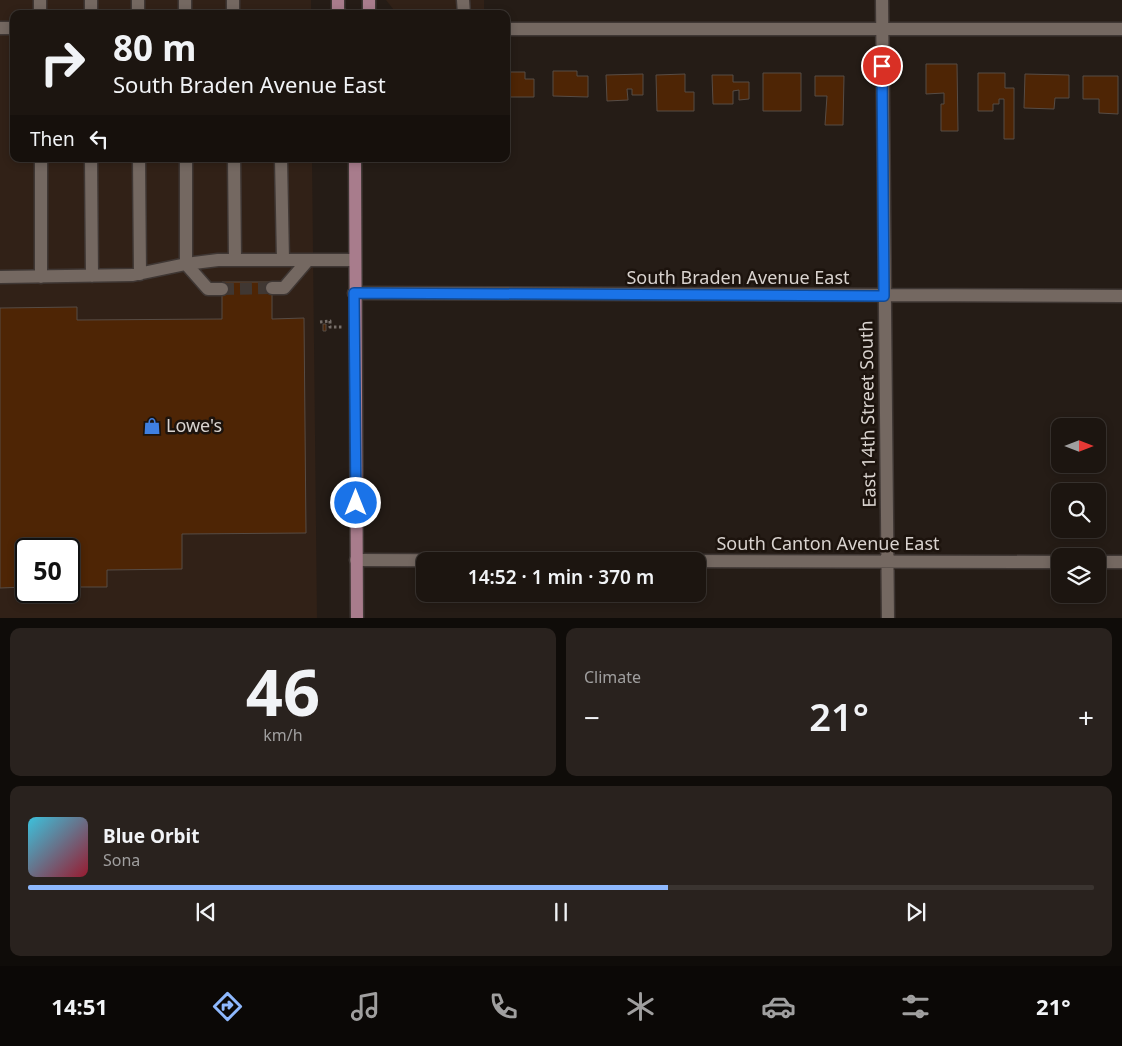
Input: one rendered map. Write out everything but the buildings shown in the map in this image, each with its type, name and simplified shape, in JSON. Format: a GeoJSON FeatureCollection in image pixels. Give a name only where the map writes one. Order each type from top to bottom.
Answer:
{"type":"FeatureCollection","features":[{"type":"Feature","properties":{"kind":"main road"},"geometry":{"type":"LineString","coordinates":[[355,162],[354,327],[357,618]]}},
{"type":"Feature","properties":{"kind":"street","name":"East 14th Street South"},"geometry":{"type":"LineString","coordinates":[[882,0],[888,618]]}},
{"type":"Feature","properties":{"kind":"street"},"geometry":{"type":"LineString","coordinates":[[510,29],[1122,29]]}},
{"type":"Feature","properties":{"kind":"street"},"geometry":{"type":"LineString","coordinates":[[41,162],[41,277]]}},
{"type":"Feature","properties":{"kind":"street"},"geometry":{"type":"LineString","coordinates":[[91,162],[92,276]]}},
{"type":"Feature","properties":{"kind":"street"},"geometry":{"type":"LineString","coordinates":[[140,162],[140,274]]}},
{"type":"Feature","properties":{"kind":"street"},"geometry":{"type":"LineString","coordinates":[[186,162],[186,264],[208,289],[222,289]]}},
{"type":"Feature","properties":{"kind":"street"},"geometry":{"type":"LineString","coordinates":[[234,162],[236,260]]}},
{"type":"Feature","properties":{"kind":"street"},"geometry":{"type":"LineString","coordinates":[[281,162],[283,260]]}},
{"type":"Feature","properties":{"kind":"street"},"geometry":{"type":"LineString","coordinates":[[0,278],[140,274],[186,264],[236,260],[354,260]]}},
{"type":"Feature","properties":{"kind":"street"},"geometry":{"type":"LineString","coordinates":[[272,288],[284,288],[308,260]]}},
{"type":"Feature","properties":{"kind":"street","name":"South Braden Avenue East"},"geometry":{"type":"LineString","coordinates":[[354,293],[1122,296]]}},
{"type":"Feature","properties":{"kind":"street","name":"South Canton Avenue East"},"geometry":{"type":"LineString","coordinates":[[356,560],[1051,562]]}},
{"type":"Feature","properties":{"kind":"street"},"geometry":{"type":"LineString","coordinates":[[1106,562],[1122,562]]}},
{"type":"Feature","properties":{"kind":"path"},"geometry":{"type":"LineString","coordinates":[[320,322],[330,321],[330,327],[354,327]]}},
{"type":"Feature","properties":{"kind":"shaded area"},"geometry":{"type":"Polygon","coordinates":[[[0,0],[311,0],[311,10],[10,10],[10,162],[312,162],[317,618],[0,618],[0,0]]]}},
{"type":"Feature","properties":{"kind":"shaded area"},"geometry":{"type":"Polygon","coordinates":[[[386,0],[484,0],[484,10],[394,10],[386,0]]]}},
{"type":"Feature","properties":{"kind":"tunnel"},"geometry":{"type":"LineString","coordinates":[[222,289],[272,288]]}},
{"type":"Feature","properties":{"kind":"place","name":"Lowe's"},"geometry":{"type":"Point","coordinates":[152,426]}},
{"type":"Feature","properties":{"kind":"route"},"geometry":{"type":"LineString","coordinates":[[356,503],[354,293],[884,296],[882,66]]}}]}
